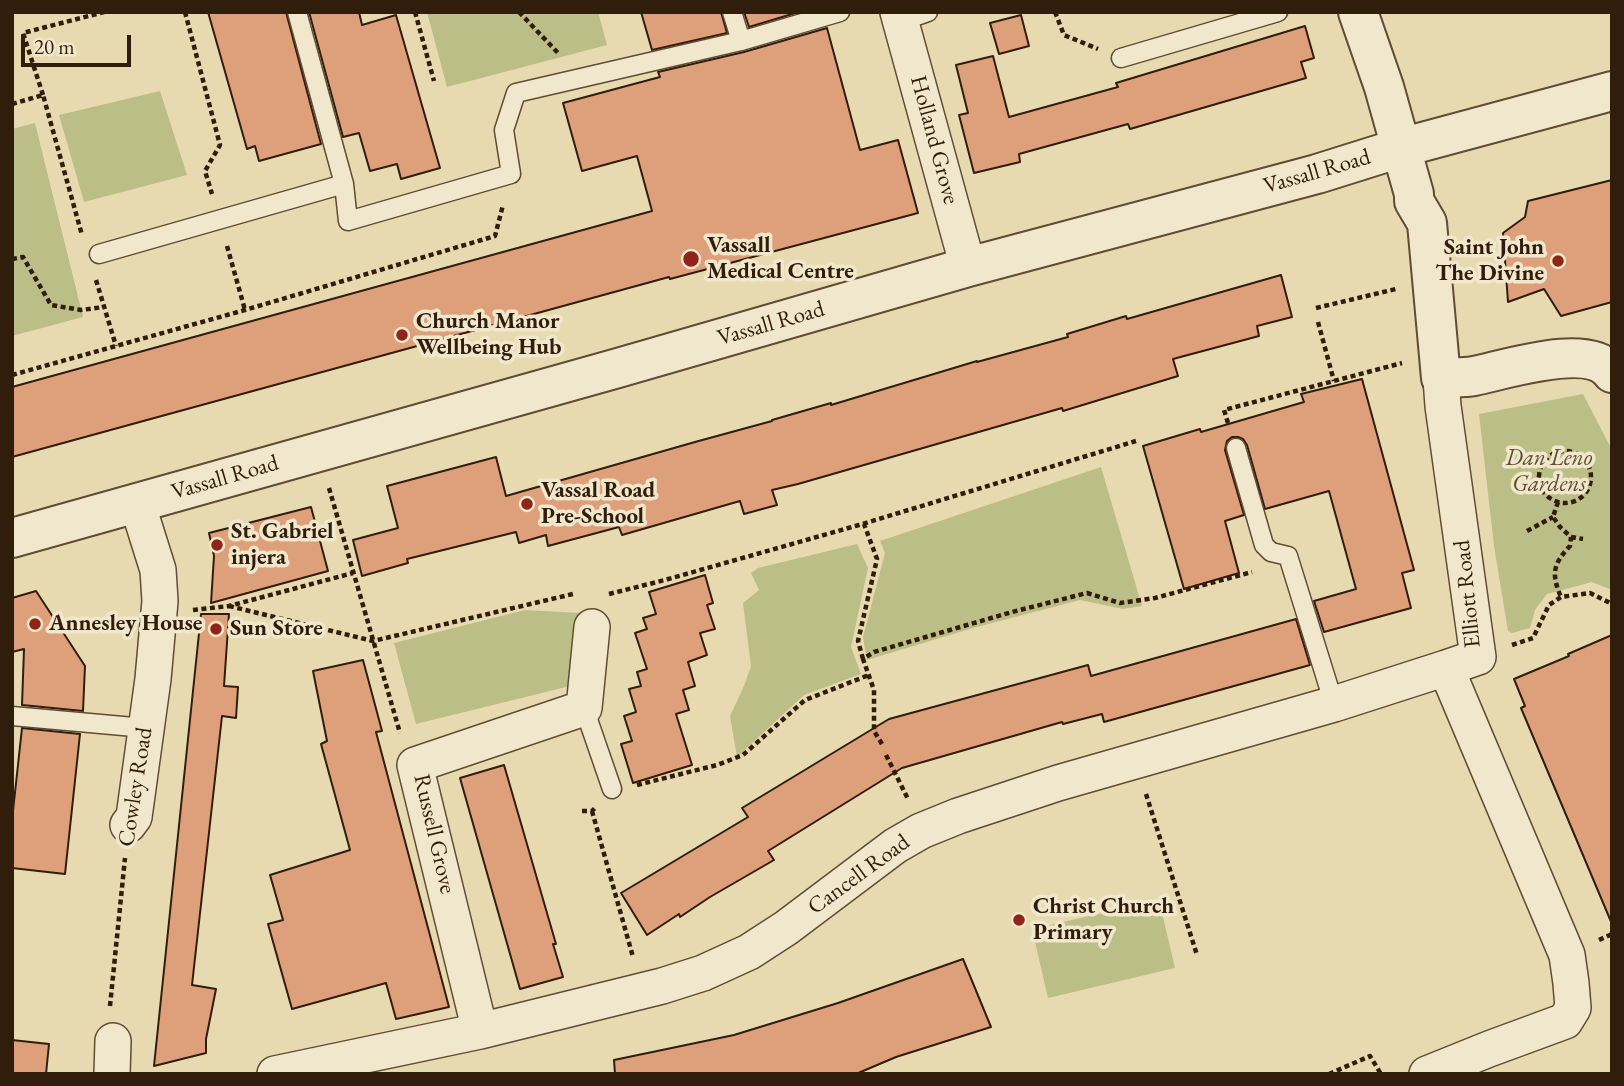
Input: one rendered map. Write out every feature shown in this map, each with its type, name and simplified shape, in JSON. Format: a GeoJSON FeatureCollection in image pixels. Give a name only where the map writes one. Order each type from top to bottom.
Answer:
{"type":"FeatureCollection","features":[{"type":"Feature","properties":{"kind":"street","name":"Elliott Road"},"geometry":{"type":"LineString","coordinates":[[1358,12],[1384,87],[1415,201],[1427,223],[1425,369],[1445,420],[1478,657],[1446,668],[1567,955],[1572,983],[1573,1008],[1565,1021],[1427,1074]]}},
{"type":"Feature","properties":{"kind":"street","name":"Holland Grove"},"geometry":{"type":"LineString","coordinates":[[909,15],[968,267]]}},
{"type":"Feature","properties":{"kind":"street","name":"Vassall Road"},"geometry":{"type":"LineString","coordinates":[[12,538],[968,267],[1317,174],[1400,148],[1612,91]]}},
{"type":"Feature","properties":{"kind":"street"},"geometry":{"type":"LineString","coordinates":[[1425,369],[1472,376],[1532,362],[1576,359],[1593,360],[1611,370]]}},
{"type":"Feature","properties":{"kind":"street","name":"Cowley Road"},"geometry":{"type":"LineString","coordinates":[[128,825],[134,817],[153,679],[160,601],[158,570],[137,503]]}},
{"type":"Feature","properties":{"kind":"street"},"geometry":{"type":"LineString","coordinates":[[584,708],[588,611]]}},
{"type":"Feature","properties":{"kind":"street","name":"Cancell Road"},"geometry":{"type":"LineString","coordinates":[[278,1073],[480,1031],[662,986],[703,973],[749,952],[786,928],[895,846],[921,831],[1058,783],[1334,704],[1446,668]]}},
{"type":"Feature","properties":{"kind":"street","name":"Russell Grove"},"geometry":{"type":"LineString","coordinates":[[480,1031],[415,765],[584,708]]}},
{"type":"Feature","properties":{"kind":"lane"},"geometry":{"type":"LineString","coordinates":[[297,12],[344,184],[348,220],[511,174],[504,130],[516,93],[741,41],[840,12]]}},
{"type":"Feature","properties":{"kind":"lane"},"geometry":{"type":"LineString","coordinates":[[732,12],[741,41]]}},
{"type":"Feature","properties":{"kind":"lane"},"geometry":{"type":"LineString","coordinates":[[1121,58],[1278,12]]}},
{"type":"Feature","properties":{"kind":"lane"},"geometry":{"type":"LineString","coordinates":[[99,254],[344,184]]}},
{"type":"Feature","properties":{"kind":"lane"},"geometry":{"type":"LineString","coordinates":[[1236,447],[1264,545],[1271,552],[1288,556],[1334,704]]}},
{"type":"Feature","properties":{"kind":"lane"},"geometry":{"type":"LineString","coordinates":[[584,708],[612,789]]}},
{"type":"Feature","properties":{"kind":"lane"},"geometry":{"type":"LineString","coordinates":[[12,716],[145,729]]}},
{"type":"Feature","properties":{"kind":"path"},"geometry":{"type":"LineString","coordinates":[[84,241],[23,33],[104,12]]}},
{"type":"Feature","properties":{"kind":"path"},"geometry":{"type":"LineString","coordinates":[[185,12],[220,145],[205,171],[214,200]]}},
{"type":"Feature","properties":{"kind":"path"},"geometry":{"type":"LineString","coordinates":[[415,12],[434,81]]}},
{"type":"Feature","properties":{"kind":"path"},"geometry":{"type":"LineString","coordinates":[[519,12],[558,51],[572,80]]}},
{"type":"Feature","properties":{"kind":"path"},"geometry":{"type":"LineString","coordinates":[[1055,12],[1064,35],[1121,58]]}},
{"type":"Feature","properties":{"kind":"path"},"geometry":{"type":"LineString","coordinates":[[12,104],[43,95]]}},
{"type":"Feature","properties":{"kind":"path"},"geometry":{"type":"LineString","coordinates":[[12,375],[495,236],[511,174]]}},
{"type":"Feature","properties":{"kind":"path"},"geometry":{"type":"LineString","coordinates":[[227,246],[245,310]]}},
{"type":"Feature","properties":{"kind":"path"},"geometry":{"type":"LineString","coordinates":[[12,258],[23,257],[51,305],[82,310],[104,307]]}},
{"type":"Feature","properties":{"kind":"path"},"geometry":{"type":"LineString","coordinates":[[95,277],[116,346]]}},
{"type":"Feature","properties":{"kind":"path"},"geometry":{"type":"LineString","coordinates":[[1316,308],[1400,288]]}},
{"type":"Feature","properties":{"kind":"path"},"geometry":{"type":"LineString","coordinates":[[1318,322],[1334,381]]}},
{"type":"Feature","properties":{"kind":"path"},"geometry":{"type":"LineString","coordinates":[[1236,447],[1224,410],[1334,381],[1425,369]]}},
{"type":"Feature","properties":{"kind":"path"},"geometry":{"type":"LineString","coordinates":[[607,594],[864,524],[1136,441]]}},
{"type":"Feature","properties":{"kind":"path"},"geometry":{"type":"LineString","coordinates":[[1557,452],[1575,452],[1588,464],[1591,472],[1589,489],[1577,500],[1558,502],[1549,498],[1539,483],[1541,465],[1557,452]]}},
{"type":"Feature","properties":{"kind":"path"},"geometry":{"type":"LineString","coordinates":[[329,488],[400,735],[415,765]]}},
{"type":"Feature","properties":{"kind":"path"},"geometry":{"type":"LineString","coordinates":[[1527,531],[1553,517],[1558,502]]}},
{"type":"Feature","properties":{"kind":"path"},"geometry":{"type":"LineString","coordinates":[[1553,517],[1571,537],[1583,539]]}},
{"type":"Feature","properties":{"kind":"path"},"geometry":{"type":"LineString","coordinates":[[864,524],[877,559],[858,641],[874,690],[874,731],[882,744]]}},
{"type":"Feature","properties":{"kind":"path"},"geometry":{"type":"LineString","coordinates":[[1561,597],[1554,575],[1558,559],[1570,546],[1571,537]]}},
{"type":"Feature","properties":{"kind":"path"},"geometry":{"type":"LineString","coordinates":[[863,659],[874,652],[1087,593],[1119,603],[1130,602],[1155,598],[1290,562]]}},
{"type":"Feature","properties":{"kind":"path"},"geometry":{"type":"LineString","coordinates":[[186,611],[229,606],[354,573]]}},
{"type":"Feature","properties":{"kind":"path"},"geometry":{"type":"LineString","coordinates":[[1478,657],[1533,638],[1549,605],[1561,597],[1590,593],[1612,604]]}},
{"type":"Feature","properties":{"kind":"path"},"geometry":{"type":"LineString","coordinates":[[229,606],[373,641],[572,594],[588,611]]}},
{"type":"Feature","properties":{"kind":"path"},"geometry":{"type":"LineString","coordinates":[[612,789],[646,784],[717,765],[743,755],[805,700],[869,675]]}},
{"type":"Feature","properties":{"kind":"path"},"geometry":{"type":"LineString","coordinates":[[886,755],[908,800]]}},
{"type":"Feature","properties":{"kind":"path"},"geometry":{"type":"LineString","coordinates":[[1142,787],[1197,955]]}},
{"type":"Feature","properties":{"kind":"path"},"geometry":{"type":"LineString","coordinates":[[582,811],[592,811],[636,968]]}},
{"type":"Feature","properties":{"kind":"path","name":"Cowley Road"},"geometry":{"type":"LineString","coordinates":[[112,1057],[108,1025],[128,825]]}},
{"type":"Feature","properties":{"kind":"path"},"geometry":{"type":"LineString","coordinates":[[1329,1074],[1370,1056],[1381,1074]]}},
{"type":"Feature","properties":{"kind":"green space"},"geometry":{"type":"Polygon","coordinates":[[[427,12],[598,12],[607,45],[447,87],[427,12]]]}},
{"type":"Feature","properties":{"kind":"green space"},"geometry":{"type":"Polygon","coordinates":[[[160,91],[187,175],[84,202],[59,115],[160,91]]]}},
{"type":"Feature","properties":{"kind":"green space"},"geometry":{"type":"Polygon","coordinates":[[[35,123],[83,317],[12,336],[12,129],[35,123]]]}},
{"type":"Feature","properties":{"kind":"green space","name":"Dan Leno Gardens"},"geometry":{"type":"Polygon","coordinates":[[[1583,394],[1612,450],[1612,590],[1592,582],[1547,594],[1535,610],[1530,628],[1512,633],[1508,631],[1494,546],[1479,414],[1583,394]]]}},
{"type":"Feature","properties":{"kind":"green space"},"geometry":{"type":"Polygon","coordinates":[[[1101,467],[1142,606],[1123,609],[1080,600],[867,660],[863,637],[885,553],[880,541],[1101,467]]]}},
{"type":"Feature","properties":{"kind":"green space"},"geometry":{"type":"Polygon","coordinates":[[[857,544],[868,568],[851,647],[861,674],[804,695],[737,757],[730,716],[751,666],[743,603],[759,590],[751,573],[758,568],[857,544]]]}},
{"type":"Feature","properties":{"kind":"green space"},"geometry":{"type":"Polygon","coordinates":[[[525,610],[580,613],[570,686],[416,724],[394,643],[525,610]]]}},
{"type":"Feature","properties":{"kind":"green space"},"geometry":{"type":"Polygon","coordinates":[[[1159,900],[1175,968],[1048,998],[1032,929],[1159,900]]]}},
{"type":"Feature","properties":{"kind":"building"},"geometry":{"type":"Polygon","coordinates":[[[208,12],[286,12],[321,144],[259,161],[255,146],[247,149],[208,12]]]}},
{"type":"Feature","properties":{"kind":"building"},"geometry":{"type":"Polygon","coordinates":[[[309,12],[359,12],[362,25],[396,15],[440,168],[401,179],[397,164],[370,171],[359,133],[343,137],[309,12]]]}},
{"type":"Feature","properties":{"kind":"building"},"geometry":{"type":"Polygon","coordinates":[[[641,12],[721,12],[727,33],[652,50],[641,12]]]}},
{"type":"Feature","properties":{"kind":"building"},"geometry":{"type":"Polygon","coordinates":[[[744,12],[799,12],[749,27],[744,12]]]}},
{"type":"Feature","properties":{"kind":"building"},"geometry":{"type":"Polygon","coordinates":[[[1021,15],[1029,46],[999,54],[990,23],[1021,15]]]}},
{"type":"Feature","properties":{"kind":"building"},"geometry":{"type":"Polygon","coordinates":[[[1305,26],[1314,58],[1301,62],[1306,78],[1130,129],[1128,124],[1019,154],[1020,162],[974,173],[959,115],[968,113],[956,65],[993,56],[1009,117],[1118,87],[1116,83],[1305,26]]]}},
{"type":"Feature","properties":{"kind":"building"},"geometry":{"type":"Polygon","coordinates":[[[827,28],[860,150],[898,140],[918,213],[670,279],[669,277],[12,457],[12,387],[652,211],[637,156],[582,171],[563,103],[660,77],[658,72],[744,52],[827,28]]]}},
{"type":"Feature","properties":{"kind":"building","name":"Saint John The Divine"},"geometry":{"type":"Polygon","coordinates":[[[1612,180],[1612,302],[1561,316],[1544,289],[1508,302],[1503,233],[1525,217],[1528,201],[1612,180]]]}},
{"type":"Feature","properties":{"kind":"building"},"geometry":{"type":"Polygon","coordinates":[[[1281,275],[1292,317],[1257,326],[1259,336],[1173,359],[1178,376],[1063,411],[1062,408],[772,490],[777,505],[744,514],[740,501],[622,535],[619,527],[548,546],[546,535],[519,543],[516,532],[407,559],[408,563],[362,576],[353,540],[398,528],[387,486],[496,457],[506,496],[1068,337],[1067,334],[1126,316],[1127,319],[1281,275]]]}},
{"type":"Feature","properties":{"kind":"building"},"geometry":{"type":"Polygon","coordinates":[[[1362,379],[1414,570],[1402,573],[1411,608],[1324,632],[1314,601],[1356,589],[1329,491],[1265,509],[1247,445],[1238,437],[1227,441],[1225,450],[1244,515],[1225,521],[1239,573],[1184,589],[1143,446],[1304,402],[1301,394],[1362,379]]]}},
{"type":"Feature","properties":{"kind":"building"},"geometry":{"type":"Polygon","coordinates":[[[311,507],[328,571],[211,603],[214,556],[209,533],[311,507]]]}},
{"type":"Feature","properties":{"kind":"building"},"geometry":{"type":"Polygon","coordinates":[[[705,575],[713,603],[707,605],[715,629],[700,633],[707,655],[688,662],[695,686],[683,690],[689,710],[676,714],[692,765],[633,783],[621,744],[632,741],[624,716],[636,712],[629,689],[641,686],[637,672],[647,669],[635,633],[647,629],[643,618],[656,614],[649,592],[705,575]]]}},
{"type":"Feature","properties":{"kind":"building","name":"Annesley House"},"geometry":{"type":"Polygon","coordinates":[[[36,591],[85,666],[83,711],[22,705],[24,649],[12,652],[12,598],[36,591]]]}},
{"type":"Feature","properties":{"kind":"building"},"geometry":{"type":"Polygon","coordinates":[[[201,614],[229,614],[224,686],[238,687],[236,718],[222,716],[192,985],[216,989],[206,1039],[206,1053],[154,1066],[201,614]]]}},
{"type":"Feature","properties":{"kind":"building"},"geometry":{"type":"Polygon","coordinates":[[[1296,619],[1310,665],[1104,722],[1102,714],[1063,724],[1062,722],[902,768],[768,851],[774,860],[647,935],[621,893],[748,817],[742,808],[889,719],[1088,665],[1091,676],[1296,619]]]}},
{"type":"Feature","properties":{"kind":"building"},"geometry":{"type":"Polygon","coordinates":[[[1612,635],[1612,924],[1521,708],[1525,706],[1514,679],[1612,635]]]}},
{"type":"Feature","properties":{"kind":"building"},"geometry":{"type":"Polygon","coordinates":[[[363,660],[382,731],[376,732],[449,1007],[396,1019],[386,983],[292,1009],[268,924],[283,920],[270,875],[350,850],[321,744],[327,741],[313,671],[363,660]]]}},
{"type":"Feature","properties":{"kind":"building"},"geometry":{"type":"Polygon","coordinates":[[[22,728],[80,734],[65,874],[12,868],[12,820],[22,728]]]}},
{"type":"Feature","properties":{"kind":"building"},"geometry":{"type":"Polygon","coordinates":[[[504,765],[556,944],[553,944],[563,977],[520,989],[460,778],[504,765]]]}},
{"type":"Feature","properties":{"kind":"building"},"geometry":{"type":"Polygon","coordinates":[[[963,959],[991,1027],[896,1057],[856,1074],[615,1074],[614,1060],[734,1035],[838,1003],[963,959]]]}},
{"type":"Feature","properties":{"kind":"building"},"geometry":{"type":"Polygon","coordinates":[[[12,1040],[49,1044],[46,1074],[12,1074],[12,1040]]]}},
{"type":"Feature","properties":{"kind":"place","name":"Vassall Medical Centre"},"geometry":{"type":"Point","coordinates":[691,259]}},
{"type":"Feature","properties":{"kind":"place","name":"Saint John The Divine"},"geometry":{"type":"Point","coordinates":[1558,261]}},
{"type":"Feature","properties":{"kind":"place","name":"Church Manor Wellbeing Hub"},"geometry":{"type":"Point","coordinates":[402,335]}},
{"type":"Feature","properties":{"kind":"place","name":"Vassal Road Pre-School"},"geometry":{"type":"Point","coordinates":[527,504]}},
{"type":"Feature","properties":{"kind":"place","name":"St. Gabriel injera"},"geometry":{"type":"Point","coordinates":[217,545]}},
{"type":"Feature","properties":{"kind":"place","name":"Annesley House"},"geometry":{"type":"Point","coordinates":[35,624]}},
{"type":"Feature","properties":{"kind":"place","name":"Sun Store"},"geometry":{"type":"Point","coordinates":[216,629]}},
{"type":"Feature","properties":{"kind":"place","name":"Christ Church Primary"},"geometry":{"type":"Point","coordinates":[1019,920]}}]}
